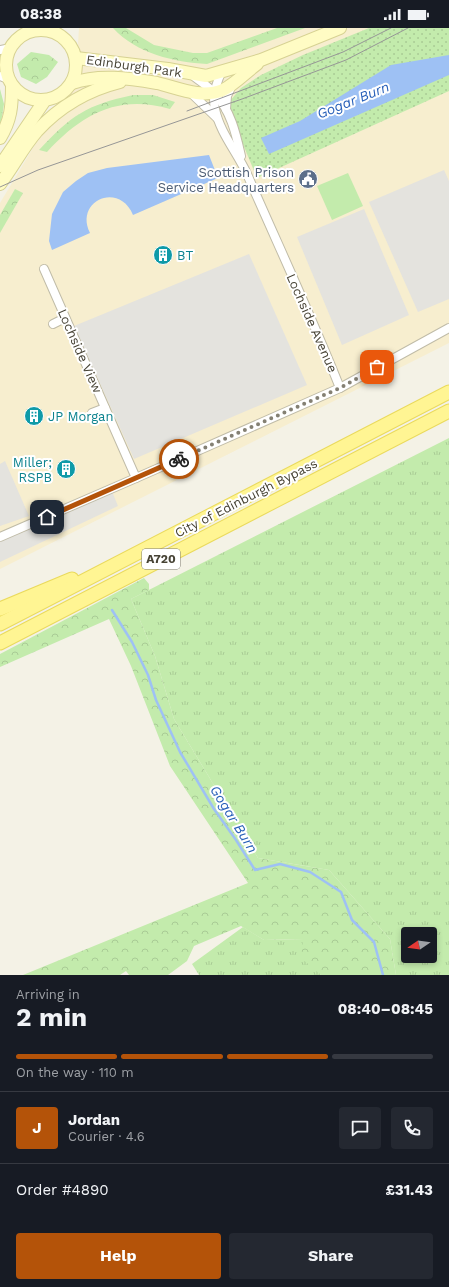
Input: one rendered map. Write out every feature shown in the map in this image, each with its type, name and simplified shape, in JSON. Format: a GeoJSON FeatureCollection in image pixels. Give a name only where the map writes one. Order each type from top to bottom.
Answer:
{"type":"FeatureCollection","features":[{"type":"Feature","properties":{"kind":"main road","name":"City of Edinburgh Bypass"},"geometry":{"type":"LineString","coordinates":[[0,624],[449,392]]}},
{"type":"Feature","properties":{"kind":"main road","name":"City of Edinburgh Bypass"},"geometry":{"type":"LineString","coordinates":[[0,643],[449,411]]}},
{"type":"Feature","properties":{"kind":"main road","name":"A720"},"geometry":{"type":"LineString","coordinates":[[0,609],[39,591],[130,556]]}},
{"type":"Feature","properties":{"kind":"street"},"geometry":{"type":"LineString","coordinates":[[7,80],[25,96],[35,100],[45,100],[60,95],[72,83],[76,67],[76,58],[67,41],[67,28]]}},
{"type":"Feature","properties":{"kind":"street"},"geometry":{"type":"LineString","coordinates":[[190,92],[214,92],[232,84],[261,60],[340,28]]}},
{"type":"Feature","properties":{"kind":"street"},"geometry":{"type":"LineString","coordinates":[[0,138],[9,121],[12,110],[7,80],[6,49],[17,40],[34,30],[51,32],[67,41]]}},
{"type":"Feature","properties":{"kind":"street","name":"Edinburgh Park"},"geometry":{"type":"LineString","coordinates":[[76,58],[168,69],[206,76],[261,60]]}},
{"type":"Feature","properties":{"kind":"street","name":"Lochside Avenue"},"geometry":{"type":"LineString","coordinates":[[222,71],[214,92],[217,118],[244,167],[340,388],[449,328]]}},
{"type":"Feature","properties":{"kind":"street","name":"Lochside Avenue"},"geometry":{"type":"LineString","coordinates":[[191,74],[214,92],[226,109],[234,127],[244,167]]}},
{"type":"Feature","properties":{"kind":"street","name":"Edinburgh Park"},"geometry":{"type":"LineString","coordinates":[[72,83],[84,79],[106,77],[131,79],[190,92],[217,118]]}},
{"type":"Feature","properties":{"kind":"street"},"geometry":{"type":"LineString","coordinates":[[0,184],[36,132],[56,113],[79,97],[91,91],[103,86],[131,79]]}},
{"type":"Feature","properties":{"kind":"street"},"geometry":{"type":"LineString","coordinates":[[226,109],[227,96],[232,84]]}},
{"type":"Feature","properties":{"kind":"street"},"geometry":{"type":"LineString","coordinates":[[0,166],[45,100]]}},
{"type":"Feature","properties":{"kind":"street","name":"Lochside View"},"geometry":{"type":"LineString","coordinates":[[44,269],[136,478]]}},
{"type":"Feature","properties":{"kind":"street"},"geometry":{"type":"LineString","coordinates":[[53,324],[65,318]]}},
{"type":"Feature","properties":{"kind":"street"},"geometry":{"type":"LineString","coordinates":[[0,537],[340,388]]}},
{"type":"Feature","properties":{"kind":"street"},"geometry":{"type":"LineString","coordinates":[[92,413],[105,408]]}},
{"type":"Feature","properties":{"kind":"shaded area"},"geometry":{"type":"Polygon","coordinates":[[[79,28],[449,28],[449,343],[0,569],[0,203],[76,76],[79,28]]]}},
{"type":"Feature","properties":{"kind":"shaded area"},"geometry":{"type":"Polygon","coordinates":[[[444,170],[449,181],[449,299],[418,312],[369,202],[444,170]]]}},
{"type":"Feature","properties":{"kind":"shaded area"},"geometry":{"type":"Polygon","coordinates":[[[364,209],[409,315],[342,345],[297,237],[364,209]]]}},
{"type":"Feature","properties":{"kind":"shaded area"},"geometry":{"type":"Polygon","coordinates":[[[249,254],[307,385],[134,459],[74,326],[249,254]]]}},
{"type":"Feature","properties":{"kind":"shaded area"},"geometry":{"type":"Polygon","coordinates":[[[5,461],[29,516],[0,526],[0,464],[5,461]]]}},
{"type":"Feature","properties":{"kind":"shaded area"},"geometry":{"type":"Polygon","coordinates":[[[111,489],[118,506],[0,562],[0,537],[111,489]]]}},
{"type":"Feature","properties":{"kind":"green space"},"geometry":{"type":"Polygon","coordinates":[[[113,28],[126,28],[154,45],[193,53],[207,53],[277,28],[305,28],[207,64],[169,59],[157,55],[133,44],[113,28]]]}},
{"type":"Feature","properties":{"kind":"green space"},"geometry":{"type":"Polygon","coordinates":[[[369,28],[449,28],[449,91],[257,178],[234,123],[229,102],[241,88],[261,75],[303,55],[369,28]]]}},
{"type":"Feature","properties":{"kind":"green space"},"geometry":{"type":"Polygon","coordinates":[[[31,52],[49,55],[58,62],[47,77],[36,84],[21,77],[17,64],[31,52]]]}},
{"type":"Feature","properties":{"kind":"green space"},"geometry":{"type":"Polygon","coordinates":[[[0,89],[4,104],[0,129],[0,89]]]}},
{"type":"Feature","properties":{"kind":"green space"},"geometry":{"type":"Polygon","coordinates":[[[133,95],[153,95],[175,102],[170,109],[151,105],[134,104],[117,106],[102,111],[74,127],[47,152],[39,150],[61,128],[81,113],[103,103],[133,95]]]}},
{"type":"Feature","properties":{"kind":"green space"},"geometry":{"type":"Polygon","coordinates":[[[348,173],[363,206],[332,220],[317,186],[348,173]]]}},
{"type":"Feature","properties":{"kind":"green space"},"geometry":{"type":"Polygon","coordinates":[[[15,189],[23,193],[0,233],[0,215],[15,189]]]}},
{"type":"Feature","properties":{"kind":"green space"},"geometry":{"type":"Polygon","coordinates":[[[449,438],[449,975],[396,975],[390,939],[329,870],[258,858],[174,719],[155,656],[131,599],[449,438]]]}},
{"type":"Feature","properties":{"kind":"green space"},"geometry":{"type":"Polygon","coordinates":[[[144,578],[149,584],[149,590],[131,599],[155,656],[174,719],[258,858],[329,870],[390,939],[396,975],[321,975],[301,958],[303,939],[264,940],[241,926],[194,946],[187,961],[168,975],[129,975],[126,971],[120,975],[23,975],[248,883],[170,766],[131,666],[109,619],[0,667],[0,654],[144,578]]]}},
{"type":"Feature","properties":{"kind":"green space"},"geometry":{"type":"Polygon","coordinates":[[[243,927],[264,940],[303,939],[321,975],[199,975],[192,964],[243,927]]]}},
{"type":"Feature","properties":{"kind":"water"},"geometry":{"type":"Polygon","coordinates":[[[449,55],[449,75],[269,154],[261,138],[300,121],[391,65],[449,55]]]}},
{"type":"Feature","properties":{"kind":"water"},"geometry":{"type":"Polygon","coordinates":[[[209,155],[218,178],[133,215],[126,205],[118,199],[109,197],[100,199],[93,204],[88,212],[87,222],[90,233],[52,250],[49,241],[52,214],[63,192],[88,173],[107,168],[209,155]]]}},
{"type":"Feature","properties":{"kind":"waterway","name":"Gogar Burn"},"geometry":{"type":"LineString","coordinates":[[112,610],[132,642],[148,675],[156,700],[180,752],[214,809],[255,870],[280,864],[310,872],[341,892],[352,920],[374,942],[383,975]]}},
{"type":"Feature","properties":{"kind":"tram line"},"geometry":{"type":"LineString","coordinates":[[187,111],[343,52],[391,28]]}},
{"type":"Feature","properties":{"kind":"tram line"},"geometry":{"type":"LineString","coordinates":[[0,187],[38,170],[242,99],[346,60],[408,28]]}},
{"type":"Feature","properties":{"kind":"way so far"},"geometry":{"type":"LineString","coordinates":[[179,459],[340,388],[377,367]]}},
{"type":"Feature","properties":{"kind":"place","name":"Scottish Prison Service Headquarters"},"geometry":{"type":"Point","coordinates":[308,179]}},
{"type":"Feature","properties":{"kind":"place","name":"BT"},"geometry":{"type":"Point","coordinates":[163,255]}},
{"type":"Feature","properties":{"kind":"place","name":"JP Morgan"},"geometry":{"type":"Point","coordinates":[34,416]}},
{"type":"Feature","properties":{"kind":"place","name":"Miller; RSPB"},"geometry":{"type":"Point","coordinates":[66,469]}},
{"type":"Feature","properties":{"kind":"route"},"geometry":{"type":"LineString","coordinates":[[47,517],[179,459]]}}]}
